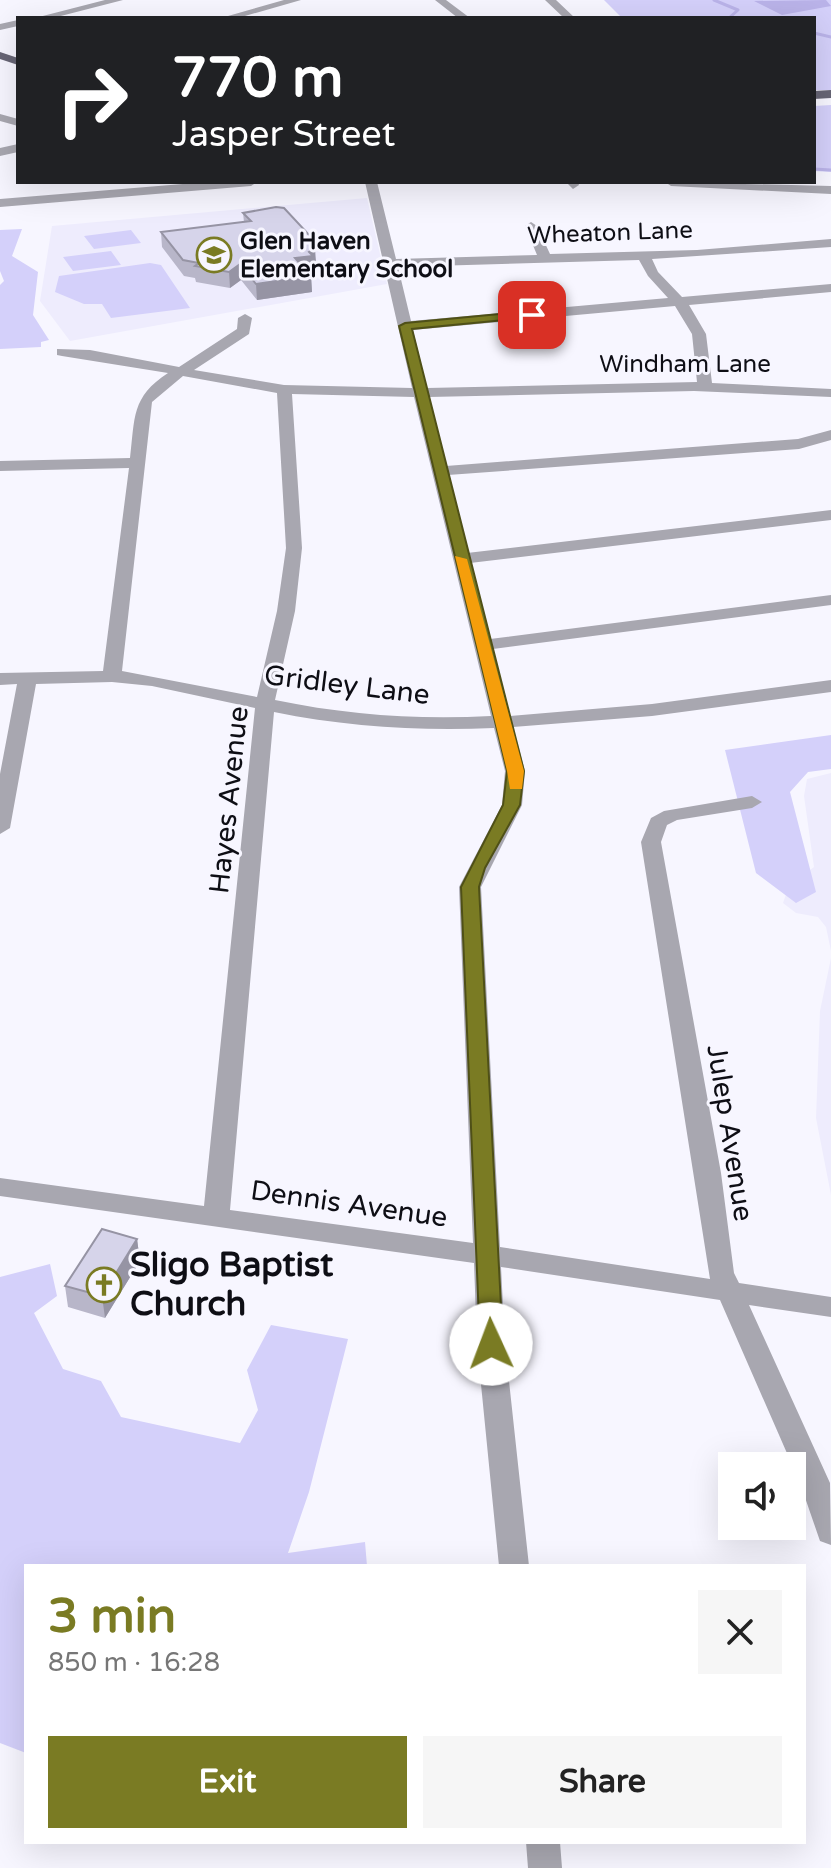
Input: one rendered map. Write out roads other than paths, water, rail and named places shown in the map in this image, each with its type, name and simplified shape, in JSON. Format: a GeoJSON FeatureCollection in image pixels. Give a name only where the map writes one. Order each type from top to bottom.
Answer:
{"type":"FeatureCollection","features":[{"type":"Feature","properties":{"kind":"street"},"geometry":{"type":"LineString","coordinates":[[49,16],[118,0]]}},
{"type":"Feature","properties":{"kind":"street"},"geometry":{"type":"LineString","coordinates":[[234,16],[296,0]]}},
{"type":"Feature","properties":{"kind":"street"},"geometry":{"type":"LineString","coordinates":[[440,0],[461,16]]}},
{"type":"Feature","properties":{"kind":"street"},"geometry":{"type":"LineString","coordinates":[[550,0],[568,16]]}},
{"type":"Feature","properties":{"kind":"street"},"geometry":{"type":"LineString","coordinates":[[67,12],[89,16]]}},
{"type":"Feature","properties":{"kind":"street"},"geometry":{"type":"LineString","coordinates":[[441,16],[461,16]]}},
{"type":"Feature","properties":{"kind":"street"},"geometry":{"type":"LineString","coordinates":[[100,195],[120,184]]}},
{"type":"Feature","properties":{"kind":"street"},"geometry":{"type":"LineString","coordinates":[[0,203],[228,184]]}},
{"type":"Feature","properties":{"kind":"street"},"geometry":{"type":"LineString","coordinates":[[371,184],[460,559],[515,771],[516,787],[512,805],[476,868],[470,887],[491,1344],[514,1564]]}},
{"type":"Feature","properties":{"kind":"street"},"geometry":{"type":"LineString","coordinates":[[711,184],[831,190]]}},
{"type":"Feature","properties":{"kind":"street"},"geometry":{"type":"LineString","coordinates":[[531,226],[545,257]]}},
{"type":"Feature","properties":{"kind":"street","name":"Wheaton Lane"},"geometry":{"type":"LineString","coordinates":[[390,263],[644,255],[831,243]]}},
{"type":"Feature","properties":{"kind":"street"},"geometry":{"type":"LineString","coordinates":[[644,255],[653,276],[692,317],[700,335],[705,385]]}},
{"type":"Feature","properties":{"kind":"street"},"geometry":{"type":"LineString","coordinates":[[405,326],[831,288]]}},
{"type":"Feature","properties":{"kind":"street"},"geometry":{"type":"LineString","coordinates":[[112,676],[145,401],[150,392],[244,331],[245,318]]}},
{"type":"Feature","properties":{"kind":"street","name":"Windham Lane"},"geometry":{"type":"LineString","coordinates":[[62,352],[108,355],[181,372],[284,389],[421,392],[705,385],[831,393]]}},
{"type":"Feature","properties":{"kind":"street","name":"Hayes Avenue"},"geometry":{"type":"LineString","coordinates":[[216,1218],[265,705],[286,611],[294,548],[284,389]]}},
{"type":"Feature","properties":{"kind":"street"},"geometry":{"type":"LineString","coordinates":[[440,471],[799,444],[831,435]]}},
{"type":"Feature","properties":{"kind":"street"},"geometry":{"type":"LineString","coordinates":[[0,466],[138,463]]}},
{"type":"Feature","properties":{"kind":"street"},"geometry":{"type":"LineString","coordinates":[[460,559],[831,515]]}},
{"type":"Feature","properties":{"kind":"street"},"geometry":{"type":"LineString","coordinates":[[482,645],[831,600]]}},
{"type":"Feature","properties":{"kind":"street","name":"Gridley Lane"},"geometry":{"type":"LineString","coordinates":[[0,679],[112,676],[179,684],[265,705],[392,724],[501,722],[652,710],[831,686]]}},
{"type":"Feature","properties":{"kind":"street"},"geometry":{"type":"LineString","coordinates":[[0,823],[28,677]]}},
{"type":"Feature","properties":{"kind":"street","name":"Julep Avenue"},"geometry":{"type":"LineString","coordinates":[[752,802],[671,815],[658,822],[651,842],[708,1173],[721,1273],[815,1483],[831,1532]]}},
{"type":"Feature","properties":{"kind":"street","name":"Dennis Avenue"},"geometry":{"type":"LineString","coordinates":[[0,1187],[488,1255],[831,1307]]}},
{"type":"Feature","properties":{"kind":"street"},"geometry":{"type":"LineString","coordinates":[[543,1844],[545,1868]]}},
{"type":"Feature","properties":{"kind":"waterway"},"geometry":{"type":"LineString","coordinates":[[714,0],[738,10],[731,16]]}},
{"type":"Feature","properties":{"kind":"waterway"},"geometry":{"type":"LineString","coordinates":[[816,33],[831,37]]}},
{"type":"Feature","properties":{"kind":"waterway"},"geometry":{"type":"LineString","coordinates":[[816,169],[831,170]]}},
{"type":"Feature","properties":{"kind":"place","name":"Glen Haven Elementary School"},"geometry":{"type":"Point","coordinates":[214,255]}},
{"type":"Feature","properties":{"kind":"place","name":"Sligo Baptist Church"},"geometry":{"type":"Point","coordinates":[104,1285]}}]}
